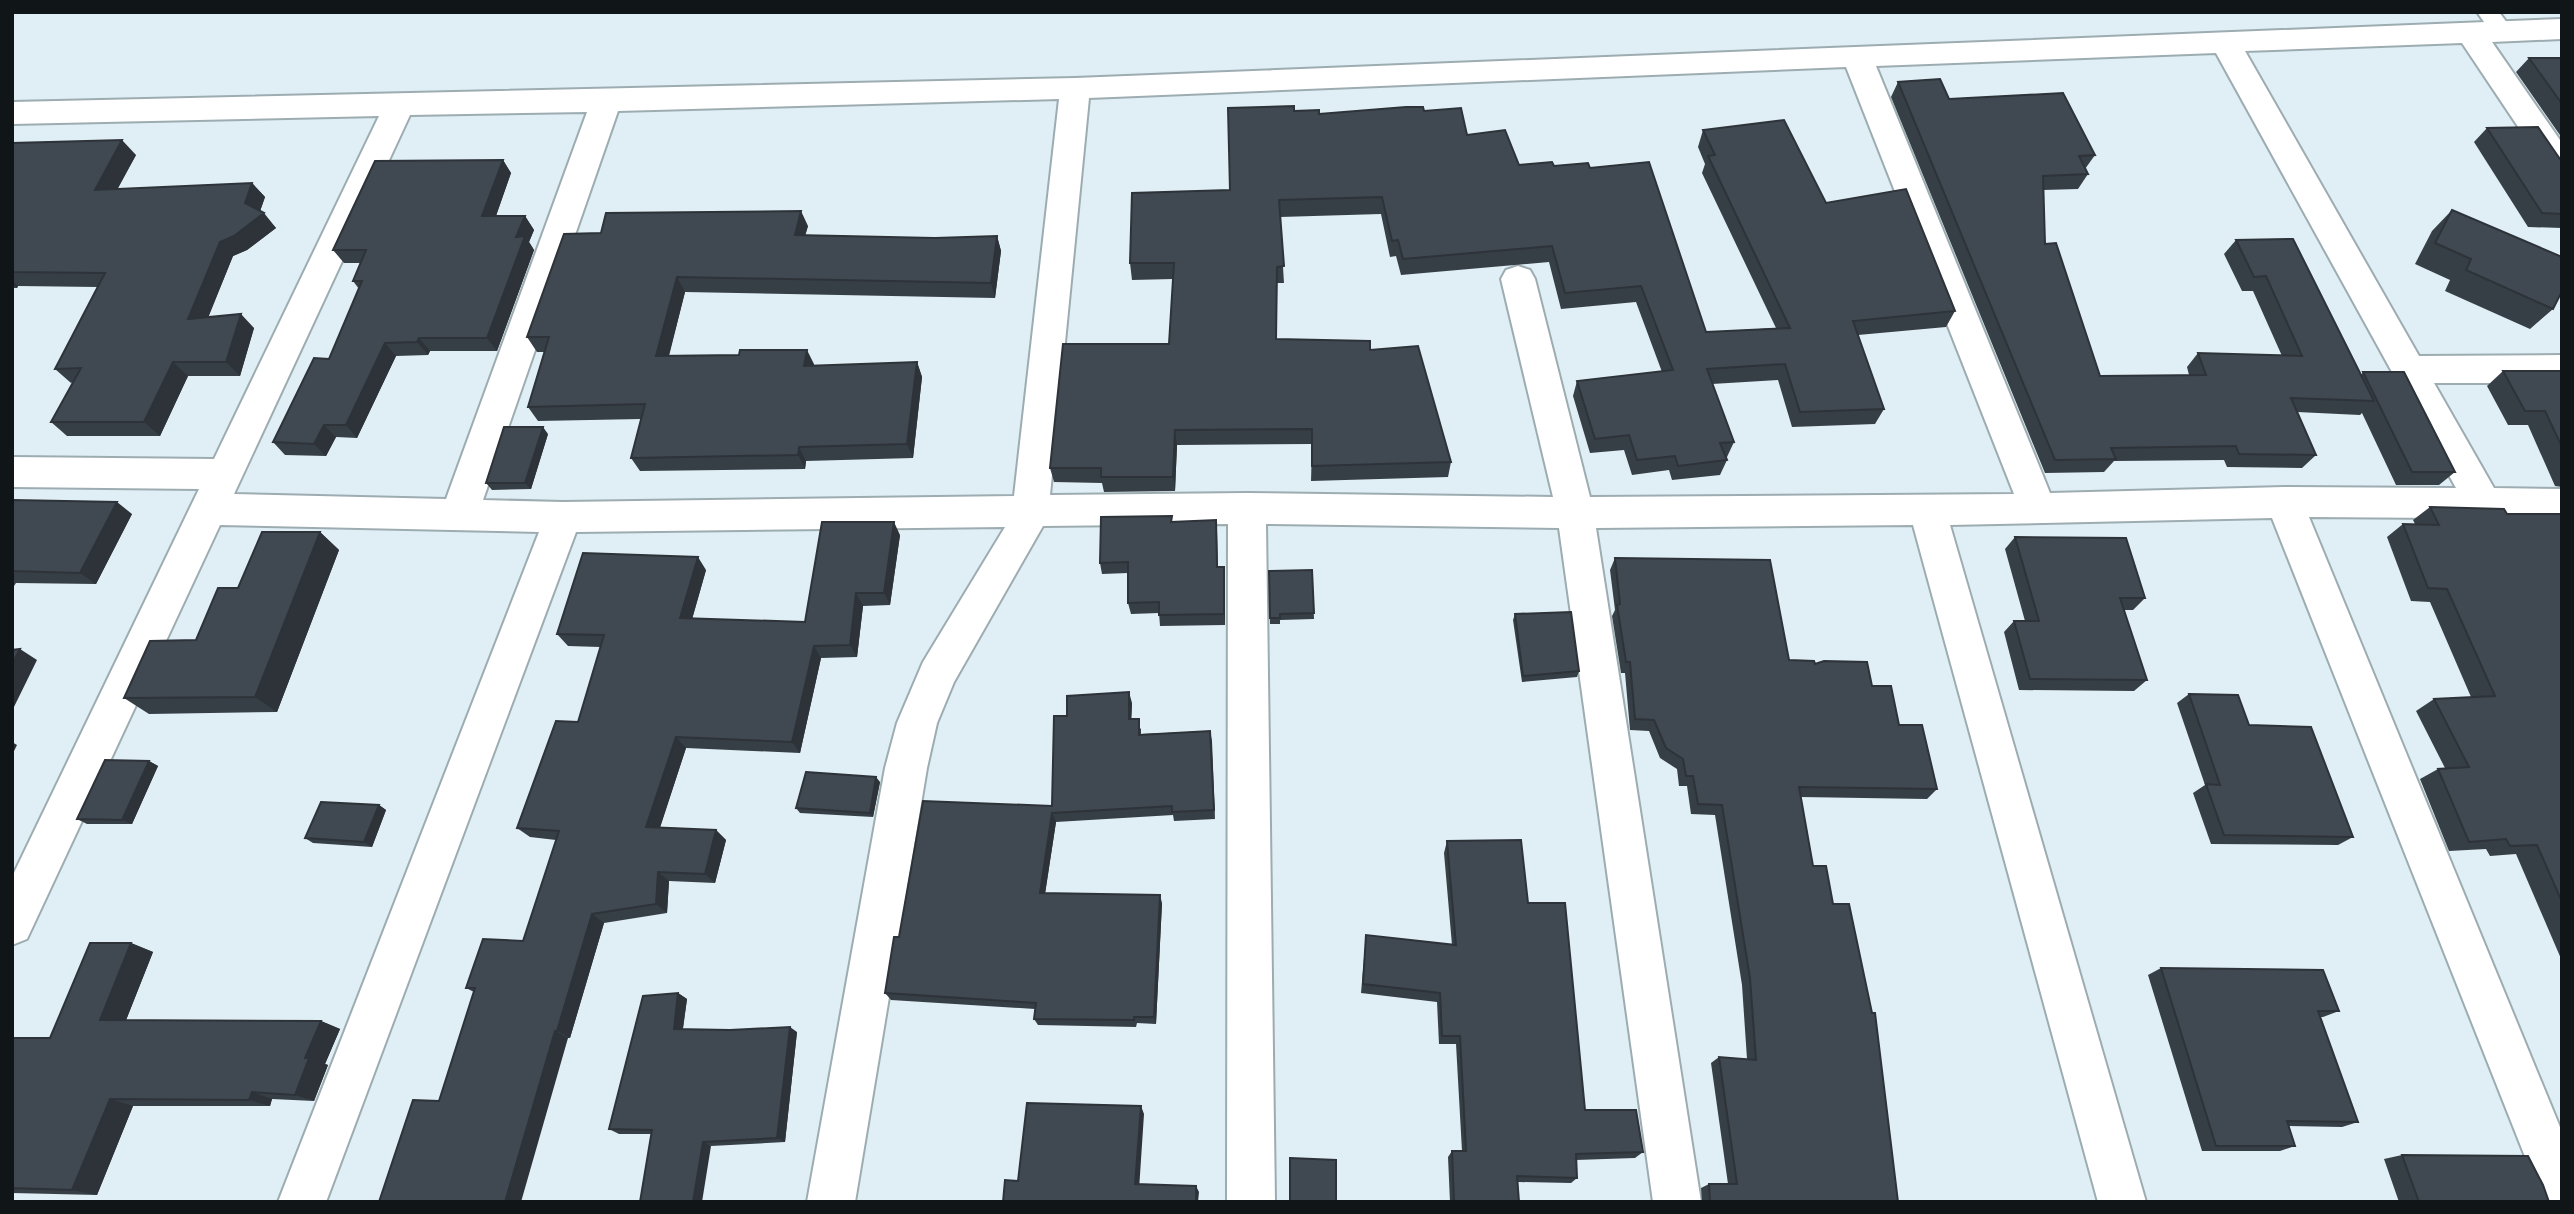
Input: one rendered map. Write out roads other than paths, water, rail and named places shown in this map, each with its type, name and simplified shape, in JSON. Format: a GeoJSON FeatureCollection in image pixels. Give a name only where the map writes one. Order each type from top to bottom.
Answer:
{"type":"FeatureCollection","features":[{"type":"Feature","properties":{"kind":"street"},"geometry":{"type":"LineString","coordinates":[[12,113],[606,102],[1075,88],[2224,41],[2487,25],[2562,29]]}},
{"type":"Feature","properties":{"kind":"street"},"geometry":{"type":"LineString","coordinates":[[2487,25],[2562,168]]}},
{"type":"Feature","properties":{"kind":"street"},"geometry":{"type":"LineString","coordinates":[[2224,41],[2484,504]]}},
{"type":"Feature","properties":{"kind":"street"},"geometry":{"type":"LineString","coordinates":[[1856,55],[2038,509]]}},
{"type":"Feature","properties":{"kind":"street"},"geometry":{"type":"LineString","coordinates":[[831,1202],[906,768],[917,723],[937,674],[1014,547],[1030,510],[1035,484],[1075,88]]}},
{"type":"Feature","properties":{"kind":"street"},"geometry":{"type":"LineString","coordinates":[[459,515],[606,102]]}},
{"type":"Feature","properties":{"kind":"street"},"geometry":{"type":"LineString","coordinates":[[12,924],[399,106]]}},
{"type":"Feature","properties":{"kind":"street"},"geometry":{"type":"LineString","coordinates":[[1518,279],[1575,513],[1677,1202]]}},
{"type":"Feature","properties":{"kind":"street"},"geometry":{"type":"LineString","coordinates":[[2408,370],[2562,369]]}},
{"type":"Feature","properties":{"kind":"street"},"geometry":{"type":"LineString","coordinates":[[12,472],[226,474]]}},
{"type":"Feature","properties":{"kind":"street"},"geometry":{"type":"LineString","coordinates":[[2284,502],[2562,1190]]}},
{"type":"Feature","properties":{"kind":"street"},"geometry":{"type":"LineString","coordinates":[[209,509],[563,517],[1247,508],[1575,513],[2038,509],[2284,502],[2562,504]]}},
{"type":"Feature","properties":{"kind":"street"},"geometry":{"type":"LineString","coordinates":[[1247,508],[1251,1202]]}},
{"type":"Feature","properties":{"kind":"street"},"geometry":{"type":"LineString","coordinates":[[1927,510],[2122,1202]]}},
{"type":"Feature","properties":{"kind":"street"},"geometry":{"type":"LineString","coordinates":[[302,1202],[563,517]]}}]}
